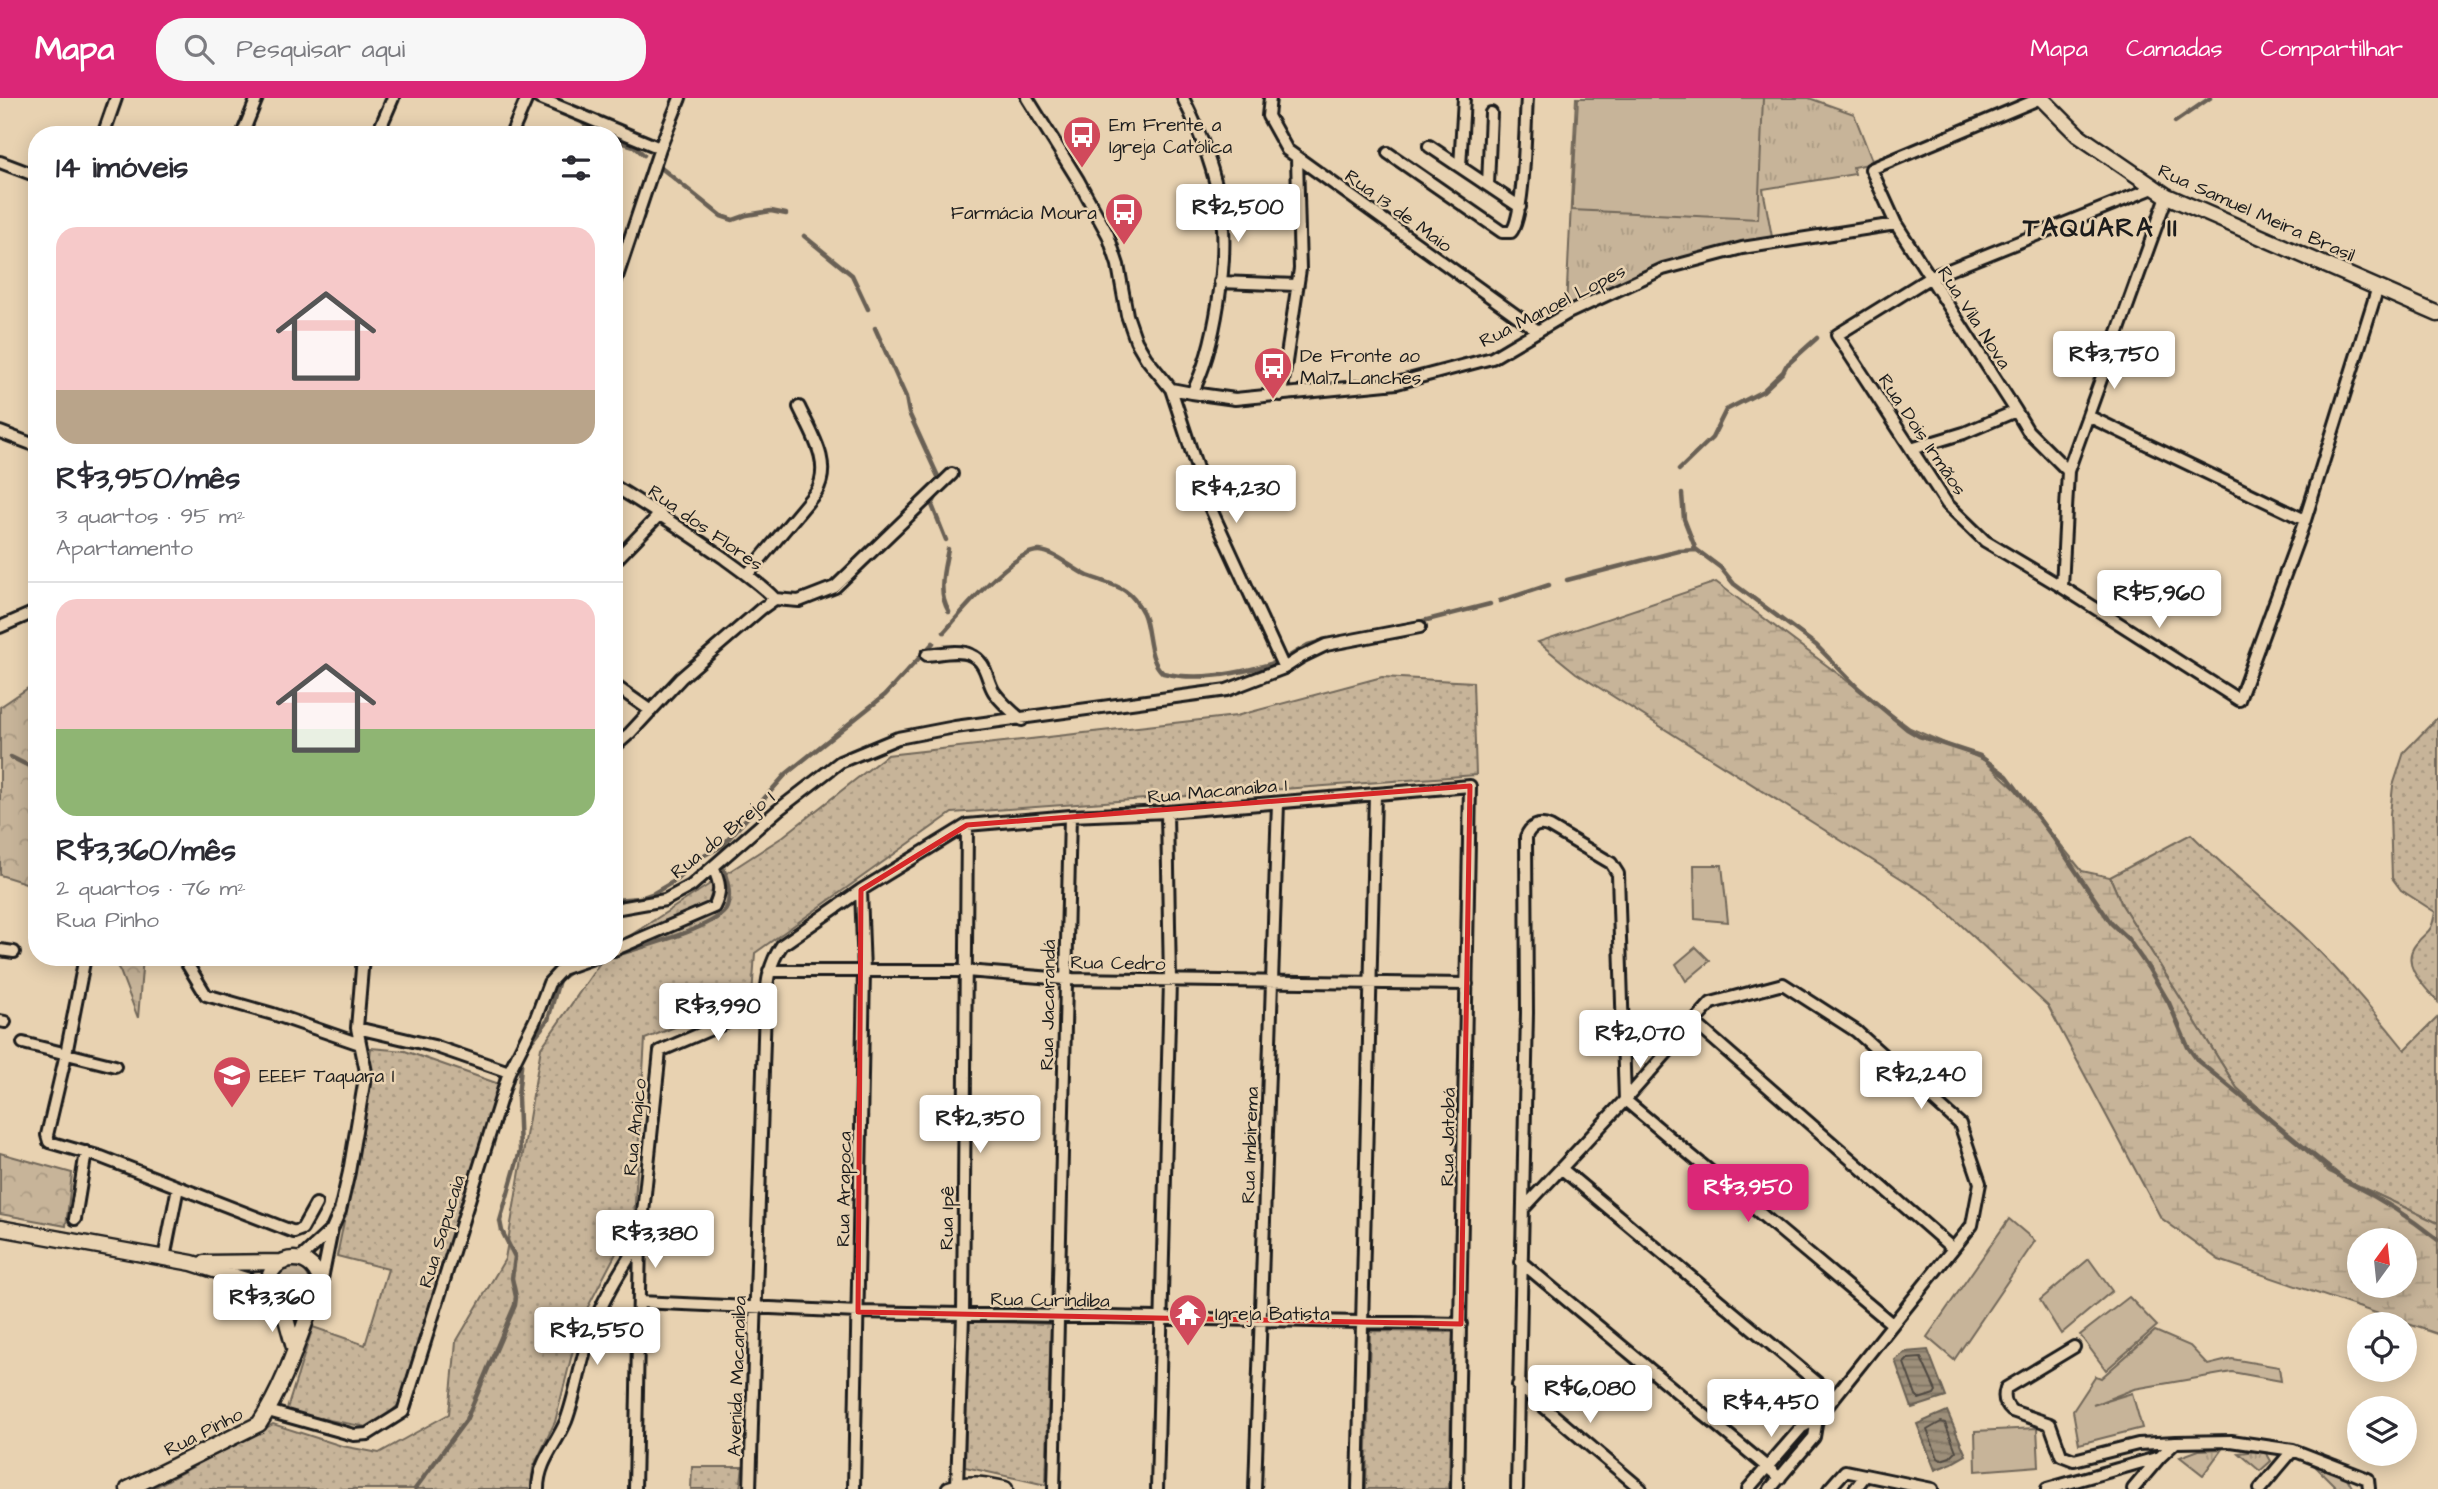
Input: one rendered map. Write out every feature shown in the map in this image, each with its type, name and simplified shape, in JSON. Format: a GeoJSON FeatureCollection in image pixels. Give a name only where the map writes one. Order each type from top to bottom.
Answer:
{"type":"FeatureCollection","features":[{"type":"Feature","properties":{"kind":"street"},"geometry":{"type":"LineString","coordinates":[[106,126],[116,98]]}},
{"type":"Feature","properties":{"kind":"street"},"geometry":{"type":"LineString","coordinates":[[246,126],[257,98]]}},
{"type":"Feature","properties":{"kind":"street"},"geometry":{"type":"LineString","coordinates":[[381,126],[393,98]]}},
{"type":"Feature","properties":{"kind":"street"},"geometry":{"type":"LineString","coordinates":[[515,126],[527,98]]}},
{"type":"Feature","properties":{"kind":"street"},"geometry":{"type":"LineString","coordinates":[[538,98],[606,126]]}},
{"type":"Feature","properties":{"kind":"street"},"geometry":{"type":"LineString","coordinates":[[623,259],[660,148],[680,98]]}},
{"type":"Feature","properties":{"kind":"street"},"geometry":{"type":"LineString","coordinates":[[1027,98],[1078,180],[1108,235],[1118,264],[1127,315],[1136,341],[1171,389],[1209,505],[1284,668]]}},
{"type":"Feature","properties":{"kind":"street"},"geometry":{"type":"LineString","coordinates":[[1183,98],[1201,139],[1222,211],[1220,282],[1209,355],[1192,393]]}},
{"type":"Feature","properties":{"kind":"street","name":"Rua 13 de Maio"},"geometry":{"type":"LineString","coordinates":[[1270,98],[1268,116],[1287,150],[1538,331]]}},
{"type":"Feature","properties":{"kind":"street"},"geometry":{"type":"LineString","coordinates":[[1460,167],[1464,98]]}},
{"type":"Feature","properties":{"kind":"street"},"geometry":{"type":"LineString","coordinates":[[1388,153],[1502,232],[1511,232],[1517,226],[1520,207],[1527,98]]}},
{"type":"Feature","properties":{"kind":"street","name":"Rua Vila Nova"},"geometry":{"type":"LineString","coordinates":[[2041,98],[1871,169],[1896,224],[2028,431],[2068,471]]}},
{"type":"Feature","properties":{"kind":"street","name":"Rua Samuel Meira Brasil"},"geometry":{"type":"LineString","coordinates":[[2041,98],[2078,135],[2167,196],[2438,314]]}},
{"type":"Feature","properties":{"kind":"street"},"geometry":{"type":"LineString","coordinates":[[1488,185],[1491,113]]}},
{"type":"Feature","properties":{"kind":"street"},"geometry":{"type":"LineString","coordinates":[[623,133],[660,148]]}},
{"type":"Feature","properties":{"kind":"street"},"geometry":{"type":"LineString","coordinates":[[1429,146],[1520,207]]}},
{"type":"Feature","properties":{"kind":"street"},"geometry":{"type":"LineString","coordinates":[[1281,395],[1300,269],[1297,158]]}},
{"type":"Feature","properties":{"kind":"street"},"geometry":{"type":"LineString","coordinates":[[0,162],[28,173]]}},
{"type":"Feature","properties":{"kind":"street"},"geometry":{"type":"LineString","coordinates":[[1929,278],[2153,188]]}},
{"type":"Feature","properties":{"kind":"street"},"geometry":{"type":"LineString","coordinates":[[2062,587],[2068,471],[2167,196]]}},
{"type":"Feature","properties":{"kind":"street","name":"Rua Manoel Lopes"},"geometry":{"type":"LineString","coordinates":[[1171,389],[1235,399],[1397,383],[1492,358],[1568,313],[1663,269],[1742,248],[1896,224]]}},
{"type":"Feature","properties":{"kind":"street","name":"Rua Dois Irmãos"},"geometry":{"type":"LineString","coordinates":[[1929,278],[1837,335],[1947,503],[1985,541],[2239,700],[2305,520]]}},
{"type":"Feature","properties":{"kind":"street"},"geometry":{"type":"LineString","coordinates":[[1220,282],[1297,285]]}},
{"type":"Feature","properties":{"kind":"street"},"geometry":{"type":"LineString","coordinates":[[2088,416],[2305,520],[2378,287]]}},
{"type":"Feature","properties":{"kind":"street"},"geometry":{"type":"LineString","coordinates":[[747,575],[816,492],[823,479],[823,463],[800,407]]}},
{"type":"Feature","properties":{"kind":"street"},"geometry":{"type":"LineString","coordinates":[[1911,449],[1964,433],[2015,411]]}},
{"type":"Feature","properties":{"kind":"street"},"geometry":{"type":"LineString","coordinates":[[0,432],[28,443]]}},
{"type":"Feature","properties":{"kind":"street"},"geometry":{"type":"LineString","coordinates":[[623,738],[681,678],[775,599],[799,601],[835,587],[952,474]]}},
{"type":"Feature","properties":{"kind":"street","name":"Rua dos Flores"},"geometry":{"type":"LineString","coordinates":[[623,491],[747,575],[775,599]]}},
{"type":"Feature","properties":{"kind":"street"},"geometry":{"type":"LineString","coordinates":[[623,553],[660,514]]}},
{"type":"Feature","properties":{"kind":"street"},"geometry":{"type":"LineString","coordinates":[[0,627],[28,615]]}},
{"type":"Feature","properties":{"kind":"street","name":"Rua do Brejo I"},"geometry":{"type":"LineString","coordinates":[[623,907],[665,900],[691,886],[778,810],[840,762],[898,738],[921,732],[1227,690],[1284,668],[1326,645],[1419,627]]}},
{"type":"Feature","properties":{"kind":"street"},"geometry":{"type":"LineString","coordinates":[[927,654],[972,655],[987,672],[992,688],[1005,706],[1021,719]]}},
{"type":"Feature","properties":{"kind":"street"},"geometry":{"type":"LineString","coordinates":[[623,691],[651,710]]}},
{"type":"Feature","properties":{"kind":"street","name":"Rua Macanaiba 1"},"geometry":{"type":"LineString","coordinates":[[967,825],[1070,816],[1167,812],[1470,786]]}},
{"type":"Feature","properties":{"kind":"street","name":"Rua Jatobá"},"geometry":{"type":"LineString","coordinates":[[1457,1489],[1470,786]]}},
{"type":"Feature","properties":{"kind":"street"},"geometry":{"type":"LineString","coordinates":[[1358,1489],[1375,794]]}},
{"type":"Feature","properties":{"kind":"street","name":"Rua Imbirema"},"geometry":{"type":"LineString","coordinates":[[1255,1489],[1278,803]]}},
{"type":"Feature","properties":{"kind":"street"},"geometry":{"type":"LineString","coordinates":[[1157,1489],[1170,981],[1167,812]]}},
{"type":"Feature","properties":{"kind":"street","name":"Rua Jacarandá"},"geometry":{"type":"LineString","coordinates":[[1054,1489],[1070,816]]}},
{"type":"Feature","properties":{"kind":"street"},"geometry":{"type":"LineString","coordinates":[[769,971],[773,958],[782,945],[861,890],[967,825]]}},
{"type":"Feature","properties":{"kind":"street","name":"Rua Ipê"},"geometry":{"type":"LineString","coordinates":[[953,1487],[963,1315],[967,825]]}},
{"type":"Feature","properties":{"kind":"street"},"geometry":{"type":"LineString","coordinates":[[1517,1489],[1527,1013],[1526,838],[1535,825],[1550,827],[1611,863],[1618,873],[1625,1100],[1892,1324]]}},
{"type":"Feature","properties":{"kind":"street"},"geometry":{"type":"LineString","coordinates":[[623,946],[714,907],[721,886],[713,867]]}},
{"type":"Feature","properties":{"kind":"street","name":"Rua Arapoca"},"geometry":{"type":"LineString","coordinates":[[854,1489],[864,972],[861,890]]}},
{"type":"Feature","properties":{"kind":"street"},"geometry":{"type":"LineString","coordinates":[[0,950],[14,952]]}},
{"type":"Feature","properties":{"kind":"street"},"geometry":{"type":"LineString","coordinates":[[83,966],[47,1139],[51,1143],[86,1152],[294,1232],[302,1229],[316,1205]]}},
{"type":"Feature","properties":{"kind":"street"},"geometry":{"type":"LineString","coordinates":[[188,966],[206,995],[273,1014],[360,1044]]}},
{"type":"Feature","properties":{"kind":"street"},"geometry":{"type":"LineString","coordinates":[[283,1308],[298,1310],[312,1304],[318,1295],[332,1229],[340,1211],[366,1072],[358,1028],[362,966]]}},
{"type":"Feature","properties":{"kind":"street","name":"Rua Sapucaia"},"geometry":{"type":"LineString","coordinates":[[268,1411],[354,1435],[363,1435],[403,1412],[509,1072],[535,1020],[549,983],[562,969],[570,966]]}},
{"type":"Feature","properties":{"kind":"street","name":"Rua Cedro"},"geometry":{"type":"LineString","coordinates":[[769,971],[966,971],[1065,979],[1370,985],[1467,984]]}},
{"type":"Feature","properties":{"kind":"street","name":"Avenida Macanaiba"},"geometry":{"type":"LineString","coordinates":[[750,1489],[765,1006],[769,971]]}},
{"type":"Feature","properties":{"kind":"street"},"geometry":{"type":"LineString","coordinates":[[1523,1209],[1711,1003],[1783,984],[1856,1031],[1960,1124],[1980,1184],[1972,1225],[1816,1419],[1802,1427],[1748,1489]]}},
{"type":"Feature","properties":{"kind":"street","name":"Rua Angico"},"geometry":{"type":"LineString","coordinates":[[635,1489],[640,1241],[660,1051],[765,1006]]}},
{"type":"Feature","properties":{"kind":"street"},"geometry":{"type":"LineString","coordinates":[[1694,1022],[1953,1249]]}},
{"type":"Feature","properties":{"kind":"street"},"geometry":{"type":"LineString","coordinates":[[358,1028],[434,1046],[509,1072]]}},
{"type":"Feature","properties":{"kind":"street"},"geometry":{"type":"LineString","coordinates":[[23,1043],[115,1066]]}},
{"type":"Feature","properties":{"kind":"street"},"geometry":{"type":"LineString","coordinates":[[75,1219],[86,1152]]}},
{"type":"Feature","properties":{"kind":"street"},"geometry":{"type":"LineString","coordinates":[[1562,1169],[1833,1396]]}},
{"type":"Feature","properties":{"kind":"street"},"geometry":{"type":"LineString","coordinates":[[164,1258],[178,1187]]}},
{"type":"Feature","properties":{"kind":"street"},"geometry":{"type":"LineString","coordinates":[[0,1228],[192,1263],[268,1287]]}},
{"type":"Feature","properties":{"kind":"street"},"geometry":{"type":"LineString","coordinates":[[192,1263],[283,1262],[300,1259],[332,1229]]}},
{"type":"Feature","properties":{"kind":"street"},"geometry":{"type":"LineString","coordinates":[[538,1489],[540,1468],[558,1441],[568,1416],[588,1340],[601,1305],[640,1241]]}},
{"type":"Feature","properties":{"kind":"street"},"geometry":{"type":"LineString","coordinates":[[300,1259],[316,1270],[321,1284]]}},
{"type":"Feature","properties":{"kind":"street"},"geometry":{"type":"LineString","coordinates":[[283,1262],[270,1275],[268,1287],[271,1297],[283,1308],[295,1351]]}},
{"type":"Feature","properties":{"kind":"street"},"geometry":{"type":"LineString","coordinates":[[1521,1262],[1780,1478]]}},
{"type":"Feature","properties":{"kind":"street","name":"Rua Curindiba"},"geometry":{"type":"LineString","coordinates":[[639,1302],[963,1315],[1461,1324]]}},
{"type":"Feature","properties":{"kind":"street","name":"Rua Pinho"},"geometry":{"type":"LineString","coordinates":[[128,1489],[259,1424],[268,1411],[295,1351],[312,1304]]}},
{"type":"Feature","properties":{"kind":"street"},"geometry":{"type":"LineString","coordinates":[[2074,1347],[2006,1388],[2004,1395],[2007,1407],[2012,1411],[2050,1424],[2061,1455],[2074,1460],[2137,1444],[2231,1441],[2293,1450],[2368,1479],[2369,1489]]}},
{"type":"Feature","properties":{"kind":"street"},"geometry":{"type":"LineString","coordinates":[[1518,1385],[1641,1489]]}},
{"type":"Feature","properties":{"kind":"street"},"geometry":{"type":"LineString","coordinates":[[1770,1489],[1814,1437],[1816,1419]]}},
{"type":"Feature","properties":{"kind":"street"},"geometry":{"type":"LineString","coordinates":[[2133,1489],[2176,1442]]}},
{"type":"Feature","properties":{"kind":"street"},"geometry":{"type":"LineString","coordinates":[[2260,1489],[2293,1450]]}},
{"type":"Feature","properties":{"kind":"street"},"geometry":{"type":"LineString","coordinates":[[2047,1489],[2160,1457]]}},
{"type":"Feature","properties":{"kind":"street"},"geometry":{"type":"LineString","coordinates":[[1829,1489],[1845,1471],[1932,1489]]}},
{"type":"Feature","properties":{"kind":"street"},"geometry":{"type":"LineString","coordinates":[[1854,1489],[1865,1476]]}},
{"type":"Feature","properties":{"kind":"street"},"geometry":{"type":"LineString","coordinates":[[953,1487],[981,1484],[1005,1489]]}},
{"type":"Feature","properties":{"kind":"highlighted area"},"geometry":{"type":"Polygon","coordinates":[[[1470,786],[1461,1324],[858,1312],[861,890],[967,825],[1470,786]]]}},
{"type":"Feature","properties":{"kind":"green space"},"geometry":{"type":"Polygon","coordinates":[[[1576,98],[1809,98],[1854,114],[1873,163],[1853,167],[1855,174],[1763,189],[1772,237],[1741,242],[1661,264],[1566,309],[1576,98]]]}},
{"type":"Feature","properties":{"kind":"green space"},"geometry":{"type":"Polygon","coordinates":[[[1578,98],[1763,98],[1758,219],[1572,210],[1578,98]]]}},
{"type":"Feature","properties":{"kind":"green space"},"geometry":{"type":"Polygon","coordinates":[[[1716,582],[1910,728],[1984,760],[2017,791],[2082,871],[2110,877],[2122,905],[2237,1088],[2329,1172],[2438,1223],[2438,1334],[2417,1327],[2417,1312],[2373,1312],[2219,1260],[2161,1218],[2048,1006],[1932,898],[1576,673],[1538,642],[1716,582]]]}},
{"type":"Feature","properties":{"kind":"green space"},"geometry":{"type":"Polygon","coordinates":[[[1382,677],[1473,682],[1476,775],[952,813],[755,953],[752,996],[645,1039],[634,1219],[580,1322],[555,1422],[533,1468],[531,1489],[151,1489],[273,1424],[342,1446],[379,1453],[449,1414],[456,1342],[505,1259],[541,1048],[598,966],[623,966],[623,940],[781,838],[887,755],[1236,716],[1382,677]]]}},
{"type":"Feature","properties":{"kind":"green space"},"geometry":{"type":"Polygon","coordinates":[[[28,688],[28,884],[0,875],[0,707],[28,688]]]}},
{"type":"Feature","properties":{"kind":"green space"},"geometry":{"type":"Polygon","coordinates":[[[2438,717],[2438,1002],[2421,983],[2410,960],[2416,944],[2431,928],[2435,912],[2401,890],[2392,878],[2390,814],[2393,786],[2404,752],[2438,717]]]}},
{"type":"Feature","properties":{"kind":"green space"},"geometry":{"type":"Polygon","coordinates":[[[2191,834],[2316,948],[2405,1050],[2438,1017],[2438,1223],[2329,1172],[2237,1088],[2122,905],[2110,877],[2191,834]]]}},
{"type":"Feature","properties":{"kind":"green space"},"geometry":{"type":"Polygon","coordinates":[[[1694,865],[1722,865],[1728,922],[1695,919],[1694,865]]]}},
{"type":"Feature","properties":{"kind":"green space"},"geometry":{"type":"Polygon","coordinates":[[[1696,947],[1710,961],[1686,981],[1676,964],[1696,947]]]}},
{"type":"Feature","properties":{"kind":"green space"},"geometry":{"type":"Polygon","coordinates":[[[117,966],[142,966],[138,1018],[117,966]]]}},
{"type":"Feature","properties":{"kind":"green space"},"geometry":{"type":"Polygon","coordinates":[[[371,1048],[405,1051],[499,1084],[403,1401],[372,1428],[286,1412],[313,1327],[365,1345],[388,1269],[337,1256],[358,1152],[371,1048]]]}},
{"type":"Feature","properties":{"kind":"green space"},"geometry":{"type":"Polygon","coordinates":[[[0,1153],[72,1173],[66,1226],[0,1214],[0,1153]]]}},
{"type":"Feature","properties":{"kind":"green space"},"geometry":{"type":"Polygon","coordinates":[[[2009,1219],[2035,1241],[1954,1360],[1927,1337],[2009,1219]]]}},
{"type":"Feature","properties":{"kind":"green space"},"geometry":{"type":"Polygon","coordinates":[[[2089,1259],[2112,1291],[2061,1334],[2040,1300],[2089,1259]]]}},
{"type":"Feature","properties":{"kind":"green space"},"geometry":{"type":"Polygon","coordinates":[[[292,1266],[304,1272],[310,1284],[304,1296],[292,1302],[280,1296],[274,1284],[280,1272],[292,1266]]]}},
{"type":"Feature","properties":{"kind":"green space"},"geometry":{"type":"Polygon","coordinates":[[[2129,1297],[2157,1326],[2106,1370],[2080,1335],[2129,1297]]]}},
{"type":"Feature","properties":{"kind":"green space"},"geometry":{"type":"Polygon","coordinates":[[[968,1321],[1051,1324],[1046,1485],[965,1467],[968,1321]]]}},
{"type":"Feature","properties":{"kind":"green space"},"geometry":{"type":"Polygon","coordinates":[[[1370,1331],[1453,1332],[1449,1489],[1366,1489],[1370,1331]]]}},
{"type":"Feature","properties":{"kind":"green space"},"geometry":{"type":"Polygon","coordinates":[[[2155,1331],[2190,1346],[2208,1365],[2232,1359],[2279,1367],[2281,1381],[2232,1372],[2134,1389],[2093,1405],[2132,1393],[2142,1428],[2079,1444],[2073,1411],[2096,1376],[2101,1378],[2155,1331]]]}},
{"type":"Feature","properties":{"kind":"green space"},"geometry":{"type":"Polygon","coordinates":[[[2037,1428],[2039,1466],[1976,1471],[1975,1431],[2037,1428]]]}},
{"type":"Feature","properties":{"kind":"green space"},"geometry":{"type":"Polygon","coordinates":[[[2222,1449],[2203,1475],[2180,1457],[2199,1450],[2222,1449]]]}},
{"type":"Feature","properties":{"kind":"green space"},"geometry":{"type":"Polygon","coordinates":[[[2258,1451],[2267,1454],[2271,1461],[2260,1471],[2239,1453],[2258,1451]]]}},
{"type":"Feature","properties":{"kind":"green space"},"geometry":{"type":"Polygon","coordinates":[[[2311,1462],[2346,1476],[2353,1489],[2338,1489],[2311,1462]]]}},
{"type":"Feature","properties":{"kind":"green space"},"geometry":{"type":"Polygon","coordinates":[[[692,1467],[743,1467],[740,1489],[691,1489],[692,1467]]]}},
{"type":"Feature","properties":{"kind":"water"},"geometry":{"type":"Polygon","coordinates":[[[1928,1350],[1946,1397],[1912,1408],[1895,1360],[1905,1352],[1928,1350]]]}},
{"type":"Feature","properties":{"kind":"water"},"geometry":{"type":"Polygon","coordinates":[[[1947,1411],[1966,1455],[1935,1470],[1917,1424],[1947,1411]]]}},
{"type":"Feature","properties":{"kind":"waterway"},"geometry":{"type":"LineString","coordinates":[[2175,122],[2210,98]]}},
{"type":"Feature","properties":{"kind":"waterway"},"geometry":{"type":"LineString","coordinates":[[576,116],[586,126]]}},
{"type":"Feature","properties":{"kind":"waterway"},"geometry":{"type":"LineString","coordinates":[[623,143],[634,146],[644,155]]}},
{"type":"Feature","properties":{"kind":"waterway"},"geometry":{"type":"LineString","coordinates":[[660,167],[721,216],[733,220],[771,211],[786,214]]}},
{"type":"Feature","properties":{"kind":"waterway"},"geometry":{"type":"LineString","coordinates":[[804,236],[852,275],[868,309]]}},
{"type":"Feature","properties":{"kind":"waterway"},"geometry":{"type":"LineString","coordinates":[[875,328],[941,483]]}},
{"type":"Feature","properties":{"kind":"waterway"},"geometry":{"type":"LineString","coordinates":[[1788,364],[1817,338]]}},
{"type":"Feature","properties":{"kind":"waterway"},"geometry":{"type":"LineString","coordinates":[[1679,470],[1712,438],[1726,410],[1763,391],[1786,366]]}},
{"type":"Feature","properties":{"kind":"waterway"},"geometry":{"type":"LineString","coordinates":[[1682,494],[1684,519],[1696,550]]}},
{"type":"Feature","properties":{"kind":"waterway"},"geometry":{"type":"LineString","coordinates":[[937,495],[932,505],[946,540]]}},
{"type":"Feature","properties":{"kind":"waterway"},"geometry":{"type":"LineString","coordinates":[[948,549],[942,589],[949,612]]}},
{"type":"Feature","properties":{"kind":"waterway"},"geometry":{"type":"LineString","coordinates":[[1567,580],[1679,551],[1697,550],[1721,568],[1734,584],[1816,645],[1858,688],[1907,729],[1919,736],[1980,756],[2007,776],[2111,923],[2128,939],[2149,969],[2169,1003],[2188,1047],[2198,1061],[2344,1180],[2392,1207],[2438,1240]]}},
{"type":"Feature","properties":{"kind":"waterway"},"geometry":{"type":"LineString","coordinates":[[944,632],[1003,570],[1029,553],[1040,551],[1088,576],[1120,588],[1132,597],[1146,620],[1154,660],[1163,673],[1192,677],[1221,675],[1277,662]]}},
{"type":"Feature","properties":{"kind":"waterway"},"geometry":{"type":"LineString","coordinates":[[1500,601],[1549,585]]}},
{"type":"Feature","properties":{"kind":"waterway"},"geometry":{"type":"LineString","coordinates":[[1423,621],[1490,604]]}},
{"type":"Feature","properties":{"kind":"waterway"},"geometry":{"type":"LineString","coordinates":[[1397,626],[1413,623]]}},
{"type":"Feature","properties":{"kind":"waterway"},"geometry":{"type":"LineString","coordinates":[[1283,660],[1308,645],[1333,638]]}},
{"type":"Feature","properties":{"kind":"waterway"},"geometry":{"type":"LineString","coordinates":[[623,899],[640,898],[654,893],[678,879],[693,861],[722,846],[786,774],[885,695],[933,643]]}},
{"type":"Feature","properties":{"kind":"waterway"},"geometry":{"type":"LineString","coordinates":[[11,757],[28,766]]}},
{"type":"Feature","properties":{"kind":"waterway"},"geometry":{"type":"LineString","coordinates":[[623,953],[694,929],[721,915],[727,907],[729,896],[722,864]]}},
{"type":"Feature","properties":{"kind":"waterway"},"geometry":{"type":"LineString","coordinates":[[526,1048],[548,1020],[559,980],[571,971]]}},
{"type":"Feature","properties":{"kind":"waterway"},"geometry":{"type":"LineString","coordinates":[[415,1489],[466,1420],[515,1305],[512,1278],[515,1257],[500,1221],[520,1151],[518,1097],[522,1056]]}},
{"type":"Feature","properties":{"kind":"place","name":"Em Frente a Igreja Católica"},"geometry":{"type":"Point","coordinates":[1082,169]}},
{"type":"Feature","properties":{"kind":"place","name":"Farmácia Moura"},"geometry":{"type":"Point","coordinates":[1124,246]}},
{"type":"Feature","properties":{"kind":"place","name":"De Fronte ao Mal7 Lanches"},"geometry":{"type":"Point","coordinates":[1273,400]}},
{"type":"Feature","properties":{"kind":"place","name":"EEEF Taquara I"},"geometry":{"type":"Point","coordinates":[232,1109]}},
{"type":"Feature","properties":{"kind":"place","name":"Igreja Batista"},"geometry":{"type":"Point","coordinates":[1188,1347]}},
{"type":"Feature","properties":{"kind":"district","name":"TAQUARA II"},"geometry":{"type":"Point","coordinates":[2101,227]}}]}
